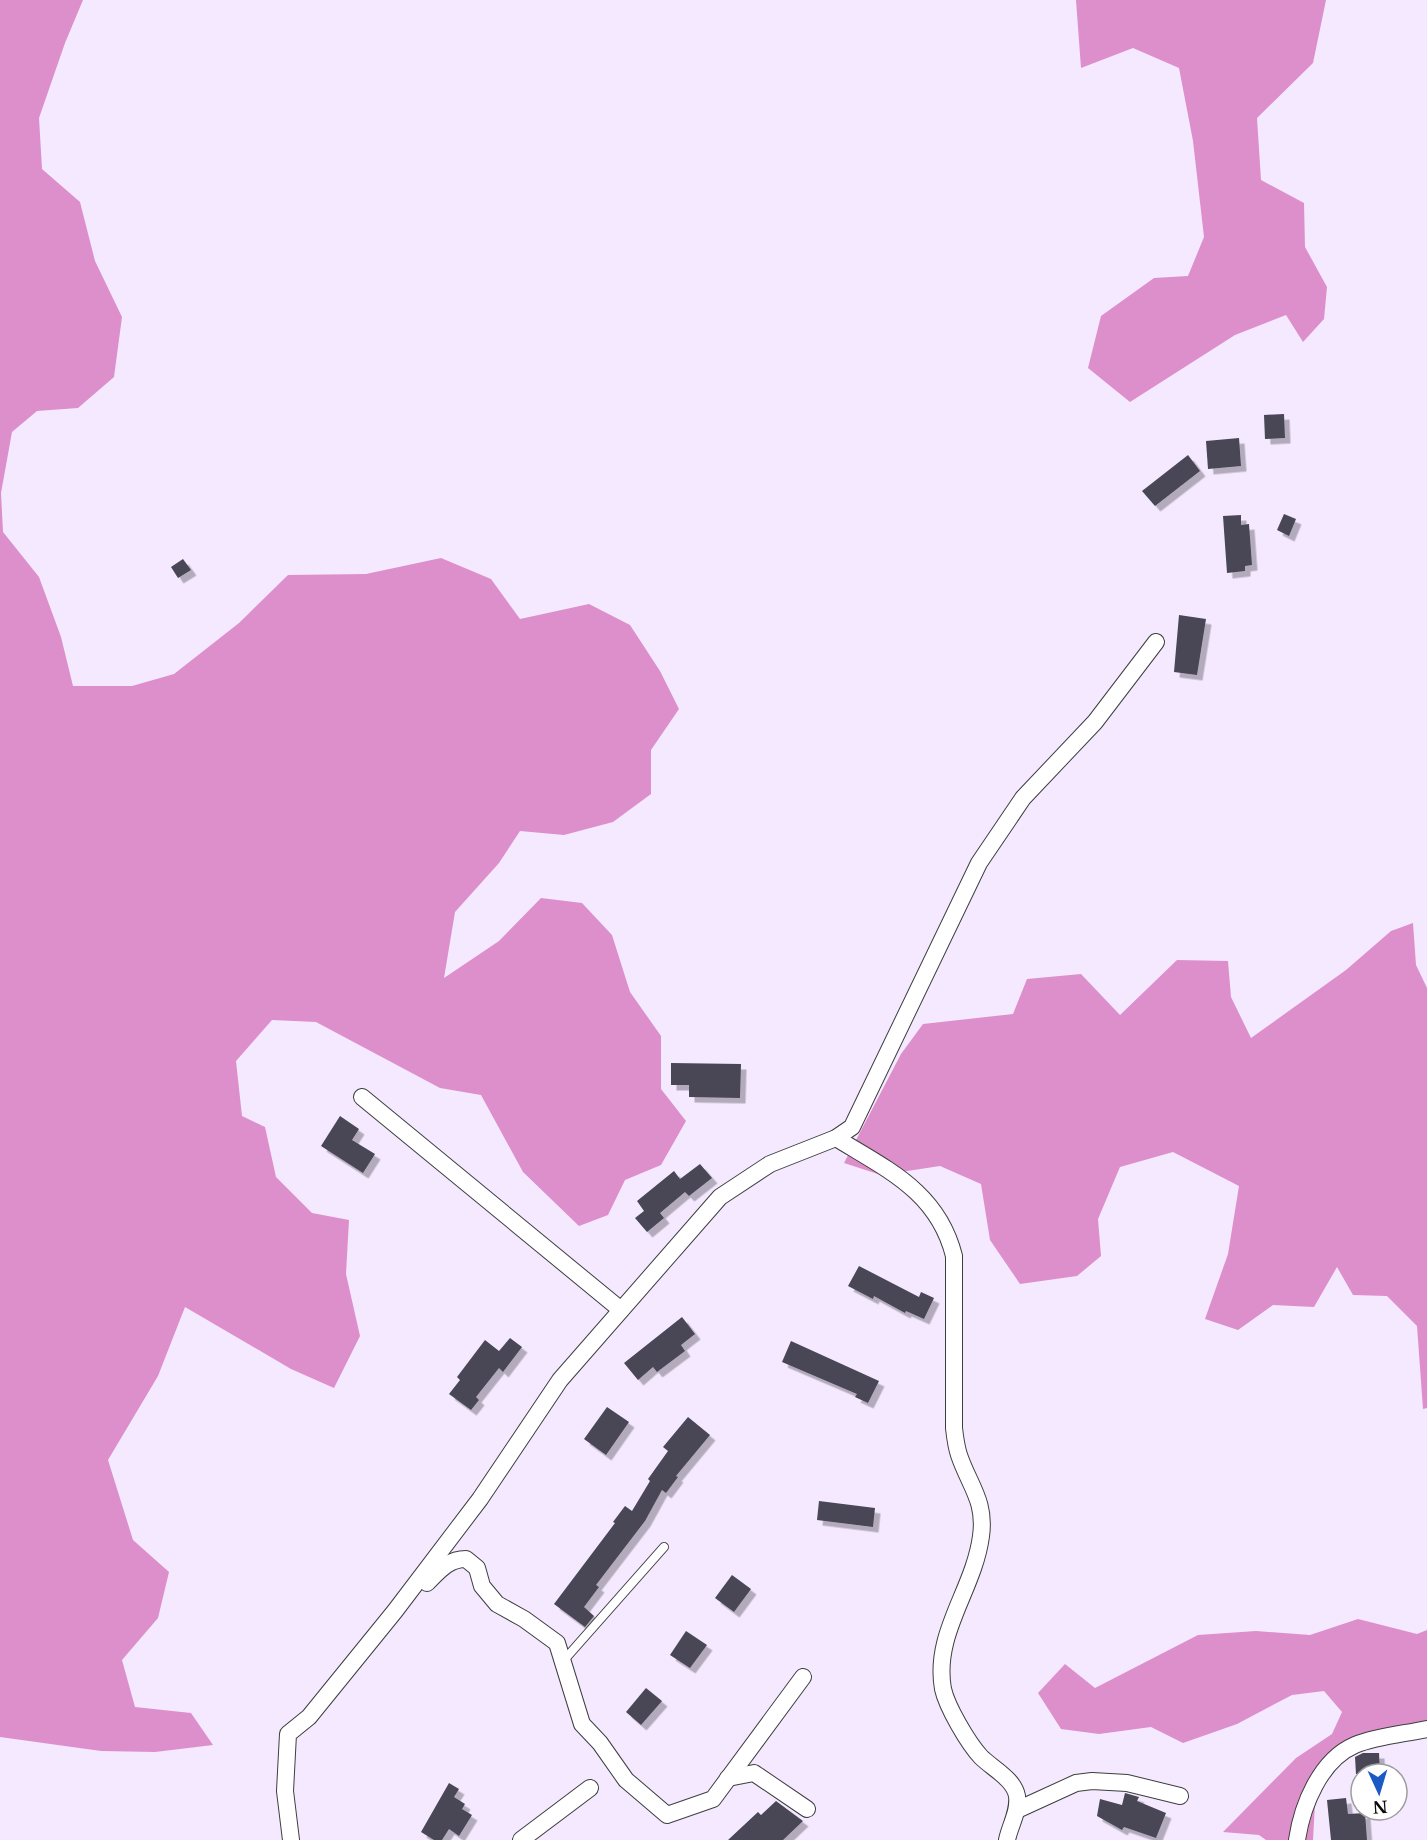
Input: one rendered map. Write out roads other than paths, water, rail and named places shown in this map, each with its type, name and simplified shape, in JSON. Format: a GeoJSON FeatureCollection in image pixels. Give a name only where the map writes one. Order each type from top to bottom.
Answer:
{"type":"FeatureCollection","features":[{"type":"Feature","properties":{"kind":"street"},"geometry":{"type":"LineString","coordinates":[[291,1840],[285,1791],[288,1734],[309,1717],[395,1611],[480,1499],[560,1380],[720,1197],[770,1164],[836,1138],[852,1127],[979,863],[1023,798],[1095,722],[1156,642]]}},
{"type":"Feature","properties":{"kind":"street"},"geometry":{"type":"LineString","coordinates":[[362,1097],[621,1310]]}},
{"type":"Feature","properties":{"kind":"street"},"geometry":{"type":"LineString","coordinates":[[836,1138],[903,1179],[927,1201],[948,1232],[954,1256],[954,1428],[958,1454],[978,1494],[982,1513],[981,1537],[975,1561],[948,1628],[942,1677],[944,1692],[969,1741],[980,1756],[1012,1785],[1017,1794],[1017,1810],[1007,1840]]}},
{"type":"Feature","properties":{"kind":"street"},"geometry":{"type":"LineString","coordinates":[[395,1611],[424,1587],[445,1564],[457,1559],[466,1559],[477,1568],[482,1587],[497,1604],[524,1619],[557,1643],[582,1724],[600,1743],[626,1780],[667,1815],[688,1810],[713,1799],[803,1677]]}},
{"type":"Feature","properties":{"kind":"street"},"geometry":{"type":"LineString","coordinates":[[1297,1840],[1300,1817],[1320,1778],[1333,1761],[1354,1746],[1427,1729]]}},
{"type":"Feature","properties":{"kind":"street"},"geometry":{"type":"LineString","coordinates":[[728,1778],[754,1773],[807,1809]]}},
{"type":"Feature","properties":{"kind":"street"},"geometry":{"type":"LineString","coordinates":[[1017,1810],[1076,1783],[1092,1780],[1127,1783],[1180,1796]]}},
{"type":"Feature","properties":{"kind":"street"},"geometry":{"type":"LineString","coordinates":[[521,1840],[590,1788]]}},
{"type":"Feature","properties":{"kind":"lane"},"geometry":{"type":"LineString","coordinates":[[557,1643],[565,1659],[664,1546]]}}]}
